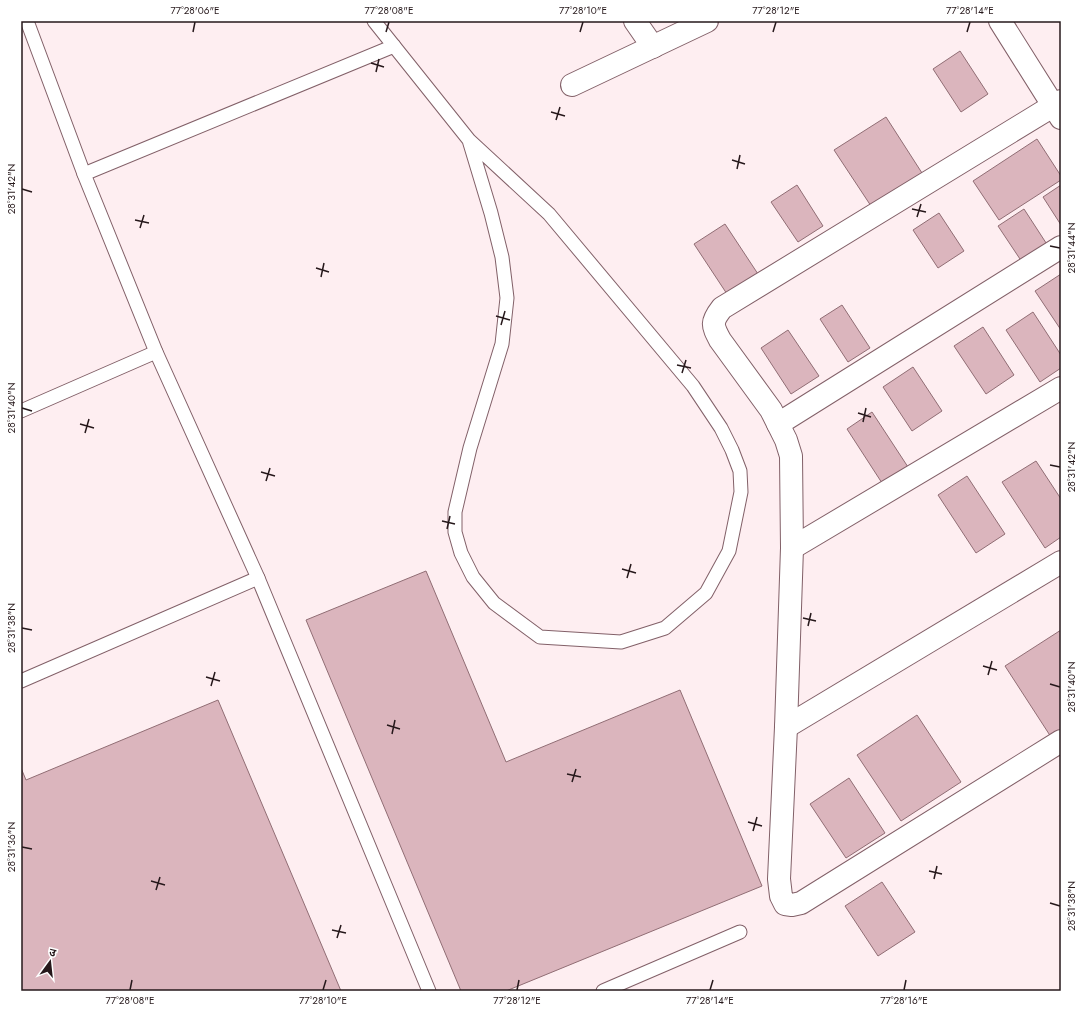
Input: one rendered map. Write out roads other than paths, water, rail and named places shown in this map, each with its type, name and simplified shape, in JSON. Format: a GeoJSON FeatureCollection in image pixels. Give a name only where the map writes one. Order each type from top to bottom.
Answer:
{"type":"FeatureCollection","features":[{"type":"Feature","properties":{"kind":"street"},"geometry":{"type":"LineString","coordinates":[[635,21],[653,47]]}},
{"type":"Feature","properties":{"kind":"street"},"geometry":{"type":"LineString","coordinates":[[572,85],[707,21]]}},
{"type":"Feature","properties":{"kind":"street"},"geometry":{"type":"LineString","coordinates":[[1000,21],[1059,109],[722,308],[715,317],[713,328],[720,340],[771,410],[786,440],[791,456],[792,548],[779,879],[781,896],[785,904],[792,905],[801,903],[1061,741]]}},
{"type":"Feature","properties":{"kind":"street"},"geometry":{"type":"LineString","coordinates":[[778,424],[1061,247]]}},
{"type":"Feature","properties":{"kind":"street"},"geometry":{"type":"LineString","coordinates":[[792,548],[1061,388]]}},
{"type":"Feature","properties":{"kind":"street"},"geometry":{"type":"LineString","coordinates":[[786,727],[1061,562]]}},
{"type":"Feature","properties":{"kind":"lane"},"geometry":{"type":"LineString","coordinates":[[27,21],[84,174],[156,352],[258,578],[429,991]]}},
{"type":"Feature","properties":{"kind":"lane"},"geometry":{"type":"LineString","coordinates":[[374,21],[469,140],[549,214],[693,386],[721,428],[732,450],[740,471],[741,492],[729,551],[706,593],[665,628],[621,642],[540,637],[494,603],[473,577],[461,553],[455,532],[454,512],[470,448],[502,344],[507,298],[502,257],[491,213],[469,140]]}},
{"type":"Feature","properties":{"kind":"lane"},"geometry":{"type":"LineString","coordinates":[[84,174],[394,46]]}},
{"type":"Feature","properties":{"kind":"lane"},"geometry":{"type":"LineString","coordinates":[[21,411],[156,352]]}},
{"type":"Feature","properties":{"kind":"lane"},"geometry":{"type":"LineString","coordinates":[[21,681],[258,578]]}},
{"type":"Feature","properties":{"kind":"lane"},"geometry":{"type":"LineString","coordinates":[[603,991],[740,932]]}}]}
